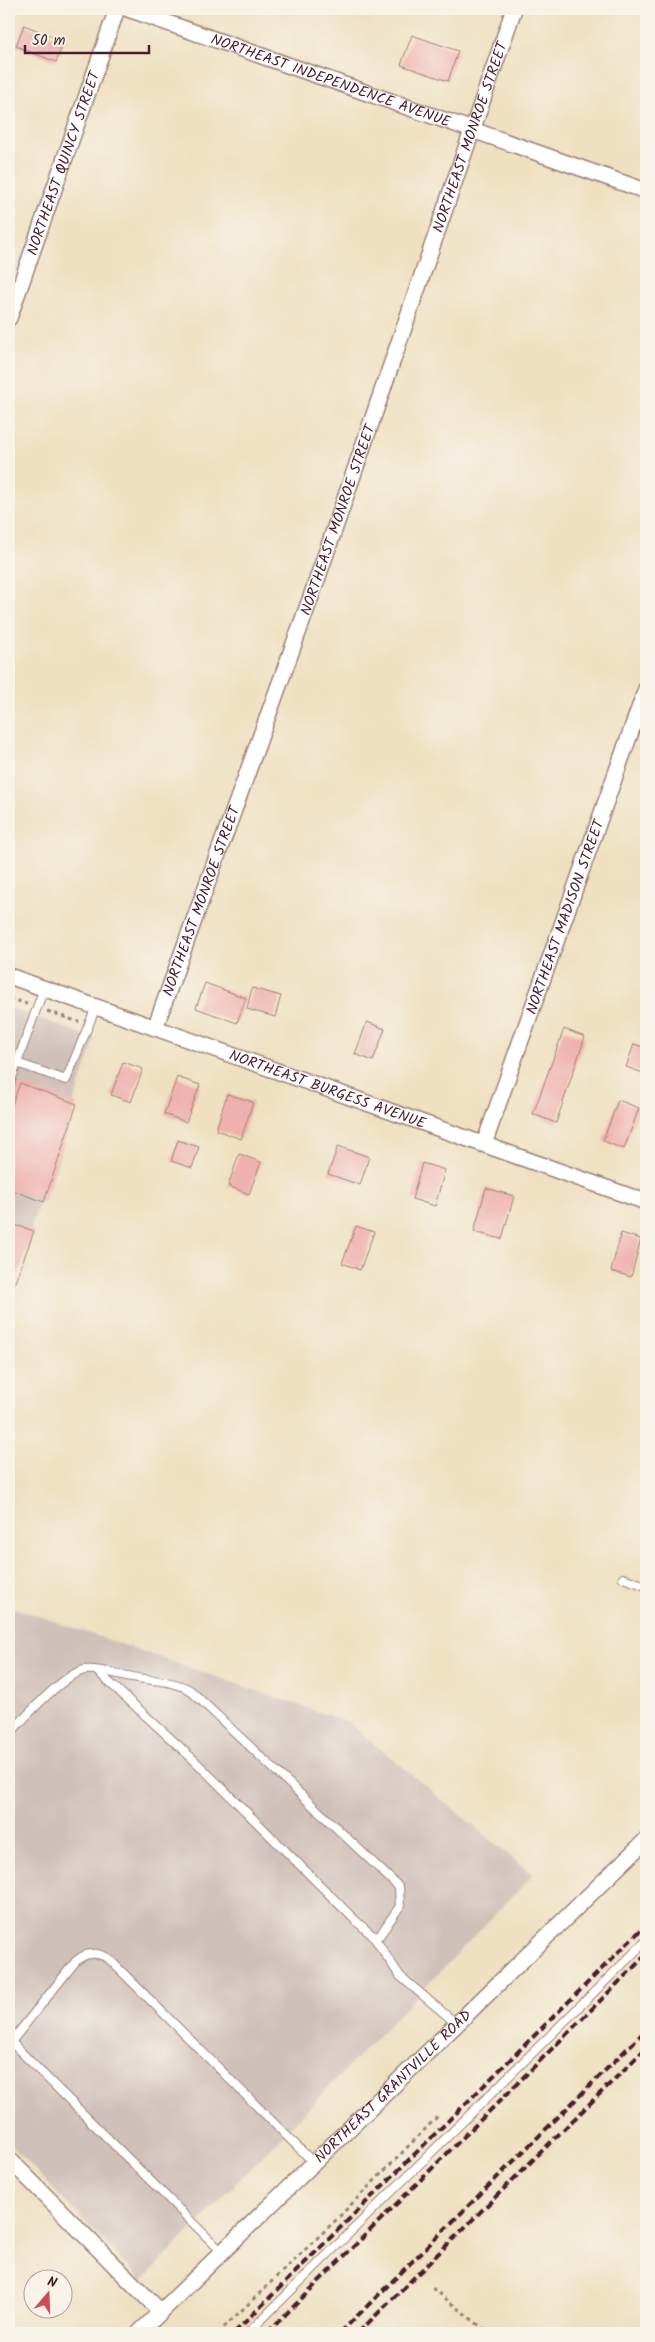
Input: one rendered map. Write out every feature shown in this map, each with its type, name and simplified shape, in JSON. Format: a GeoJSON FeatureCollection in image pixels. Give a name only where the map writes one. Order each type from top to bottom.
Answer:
{"type":"FeatureCollection","features":[{"type":"Feature","properties":{"kind":"street","name":"NORTHEAST QUINCY STREET"},"geometry":{"type":"LineString","coordinates":[[9,318],[117,9]]}},
{"type":"Feature","properties":{"kind":"street","name":"NORTHEAST INDEPENDENCE AVENUE"},"geometry":{"type":"LineString","coordinates":[[128,9],[646,191]]}},
{"type":"Feature","properties":{"kind":"street","name":"NORTHEAST MONROE STREET"},"geometry":{"type":"LineString","coordinates":[[155,1028],[311,597],[514,9]]}},
{"type":"Feature","properties":{"kind":"street","name":"NORTHEAST MADISON STREET"},"geometry":{"type":"LineString","coordinates":[[484,1144],[646,689]]}},
{"type":"Feature","properties":{"kind":"street","name":"NORTHEAST BURGESS AVENUE"},"geometry":{"type":"LineString","coordinates":[[9,976],[646,1202]]}},
{"type":"Feature","properties":{"kind":"street","name":"NORTHEAST GRANTVILLE ROAD"},"geometry":{"type":"LineString","coordinates":[[139,2333],[458,2025],[646,1840]]}},
{"type":"Feature","properties":{"kind":"street"},"geometry":{"type":"LineString","coordinates":[[9,2159],[161,2312]]}},
{"type":"Feature","properties":{"kind":"lane"},"geometry":{"type":"LineString","coordinates":[[9,1086],[44,988]]}},
{"type":"Feature","properties":{"kind":"lane"},"geometry":{"type":"LineString","coordinates":[[17,1063],[66,1080],[96,1007]]}},
{"type":"Feature","properties":{"kind":"lane"},"geometry":{"type":"LineString","coordinates":[[623,1578],[646,1586]]}},
{"type":"Feature","properties":{"kind":"lane"},"geometry":{"type":"LineString","coordinates":[[9,1734],[68,1676],[85,1670],[178,1683],[190,1690],[399,1887],[400,1906],[380,1935],[373,1936]]}},
{"type":"Feature","properties":{"kind":"lane"},"geometry":{"type":"LineString","coordinates":[[96,1671],[194,1760],[304,1871],[373,1936],[400,1976],[458,2025]]}},
{"type":"Feature","properties":{"kind":"lane"},"geometry":{"type":"LineString","coordinates":[[248,2333],[646,1941]]}},
{"type":"Feature","properties":{"kind":"lane"},"geometry":{"type":"LineString","coordinates":[[223,2253],[11,2042],[76,1961],[89,1954],[100,1954],[108,1958],[315,2164]]}},
{"type":"Feature","properties":{"kind":"path"},"geometry":{"type":"LineString","coordinates":[[218,2333],[335,2221],[439,2115]]}},
{"type":"Feature","properties":{"kind":"path"},"geometry":{"type":"LineString","coordinates":[[432,2288],[489,2333]]}},
{"type":"Feature","properties":{"kind":"path"},"geometry":{"type":"LineString","coordinates":[[640,2333],[646,2326]]}},
{"type":"Feature","properties":{"kind":"shaded area"},"geometry":{"type":"Polygon","coordinates":[[[9,1007],[95,1039],[9,1292],[9,1007]]]}},
{"type":"Feature","properties":{"kind":"shaded area"},"geometry":{"type":"Polygon","coordinates":[[[9,1606],[348,1722],[533,1875],[142,2281],[9,2143],[9,1606]]]}},
{"type":"Feature","properties":{"kind":"building"},"geometry":{"type":"Polygon","coordinates":[[[24,25],[64,41],[56,62],[16,46],[24,25]]]}},
{"type":"Feature","properties":{"kind":"building"},"geometry":{"type":"Polygon","coordinates":[[[412,35],[458,51],[448,81],[401,65],[412,35]]]}},
{"type":"Feature","properties":{"kind":"building"},"geometry":{"type":"Polygon","coordinates":[[[205,983],[246,998],[237,1023],[196,1008],[205,983]]]}},
{"type":"Feature","properties":{"kind":"building"},"geometry":{"type":"Polygon","coordinates":[[[252,988],[281,996],[275,1017],[247,1009],[252,988]]]}},
{"type":"Feature","properties":{"kind":"building"},"geometry":{"type":"Polygon","coordinates":[[[367,1022],[385,1029],[373,1061],[355,1054],[367,1022]]]}},
{"type":"Feature","properties":{"kind":"building"},"geometry":{"type":"Polygon","coordinates":[[[564,1029],[585,1037],[556,1123],[533,1114],[564,1029]]]}},
{"type":"Feature","properties":{"kind":"building"},"geometry":{"type":"Polygon","coordinates":[[[634,1044],[646,1048],[646,1074],[626,1067],[634,1044]]]}},
{"type":"Feature","properties":{"kind":"building"},"geometry":{"type":"Polygon","coordinates":[[[123,1062],[143,1069],[131,1102],[111,1095],[123,1062]]]}},
{"type":"Feature","properties":{"kind":"building"},"geometry":{"type":"Polygon","coordinates":[[[177,1077],[200,1085],[186,1122],[164,1114],[177,1077]]]}},
{"type":"Feature","properties":{"kind":"building"},"geometry":{"type":"Polygon","coordinates":[[[20,1083],[77,1104],[44,1202],[9,1189],[9,1113],[20,1083]]]}},
{"type":"Feature","properties":{"kind":"building"},"geometry":{"type":"Polygon","coordinates":[[[227,1094],[253,1102],[241,1139],[216,1130],[227,1094]]]}},
{"type":"Feature","properties":{"kind":"building"},"geometry":{"type":"Polygon","coordinates":[[[618,1100],[639,1108],[624,1149],[603,1141],[618,1100]]]}},
{"type":"Feature","properties":{"kind":"building"},"geometry":{"type":"Polygon","coordinates":[[[178,1140],[199,1147],[192,1168],[171,1161],[178,1140]]]}},
{"type":"Feature","properties":{"kind":"building"},"geometry":{"type":"Polygon","coordinates":[[[338,1146],[369,1157],[360,1185],[328,1174],[338,1146]]]}},
{"type":"Feature","properties":{"kind":"building"},"geometry":{"type":"Polygon","coordinates":[[[239,1154],[261,1162],[249,1194],[228,1186],[239,1154]]]}},
{"type":"Feature","properties":{"kind":"building"},"geometry":{"type":"Polygon","coordinates":[[[422,1163],[445,1170],[435,1206],[412,1199],[422,1163]]]}},
{"type":"Feature","properties":{"kind":"building"},"geometry":{"type":"Polygon","coordinates":[[[486,1188],[514,1196],[502,1239],[474,1232],[486,1188]]]}},
{"type":"Feature","properties":{"kind":"building"},"geometry":{"type":"Polygon","coordinates":[[[9,1223],[34,1231],[10,1296],[9,1295],[9,1223]]]}},
{"type":"Feature","properties":{"kind":"building"},"geometry":{"type":"Polygon","coordinates":[[[356,1226],[374,1232],[360,1270],[342,1263],[356,1226]]]}},
{"type":"Feature","properties":{"kind":"building"},"geometry":{"type":"Polygon","coordinates":[[[621,1233],[641,1239],[631,1277],[611,1271],[621,1233]]]}},
{"type":"Feature","properties":{"kind":"railway"},"geometry":{"type":"LineString","coordinates":[[234,2333],[646,1925]]}},
{"type":"Feature","properties":{"kind":"railway"},"geometry":{"type":"LineString","coordinates":[[267,2333],[646,1955]]}},
{"type":"Feature","properties":{"kind":"railway"},"geometry":{"type":"LineString","coordinates":[[340,2333],[646,2030]]}},
{"type":"Feature","properties":{"kind":"railway"},"geometry":{"type":"LineString","coordinates":[[358,2333],[646,2048]]}}]}
